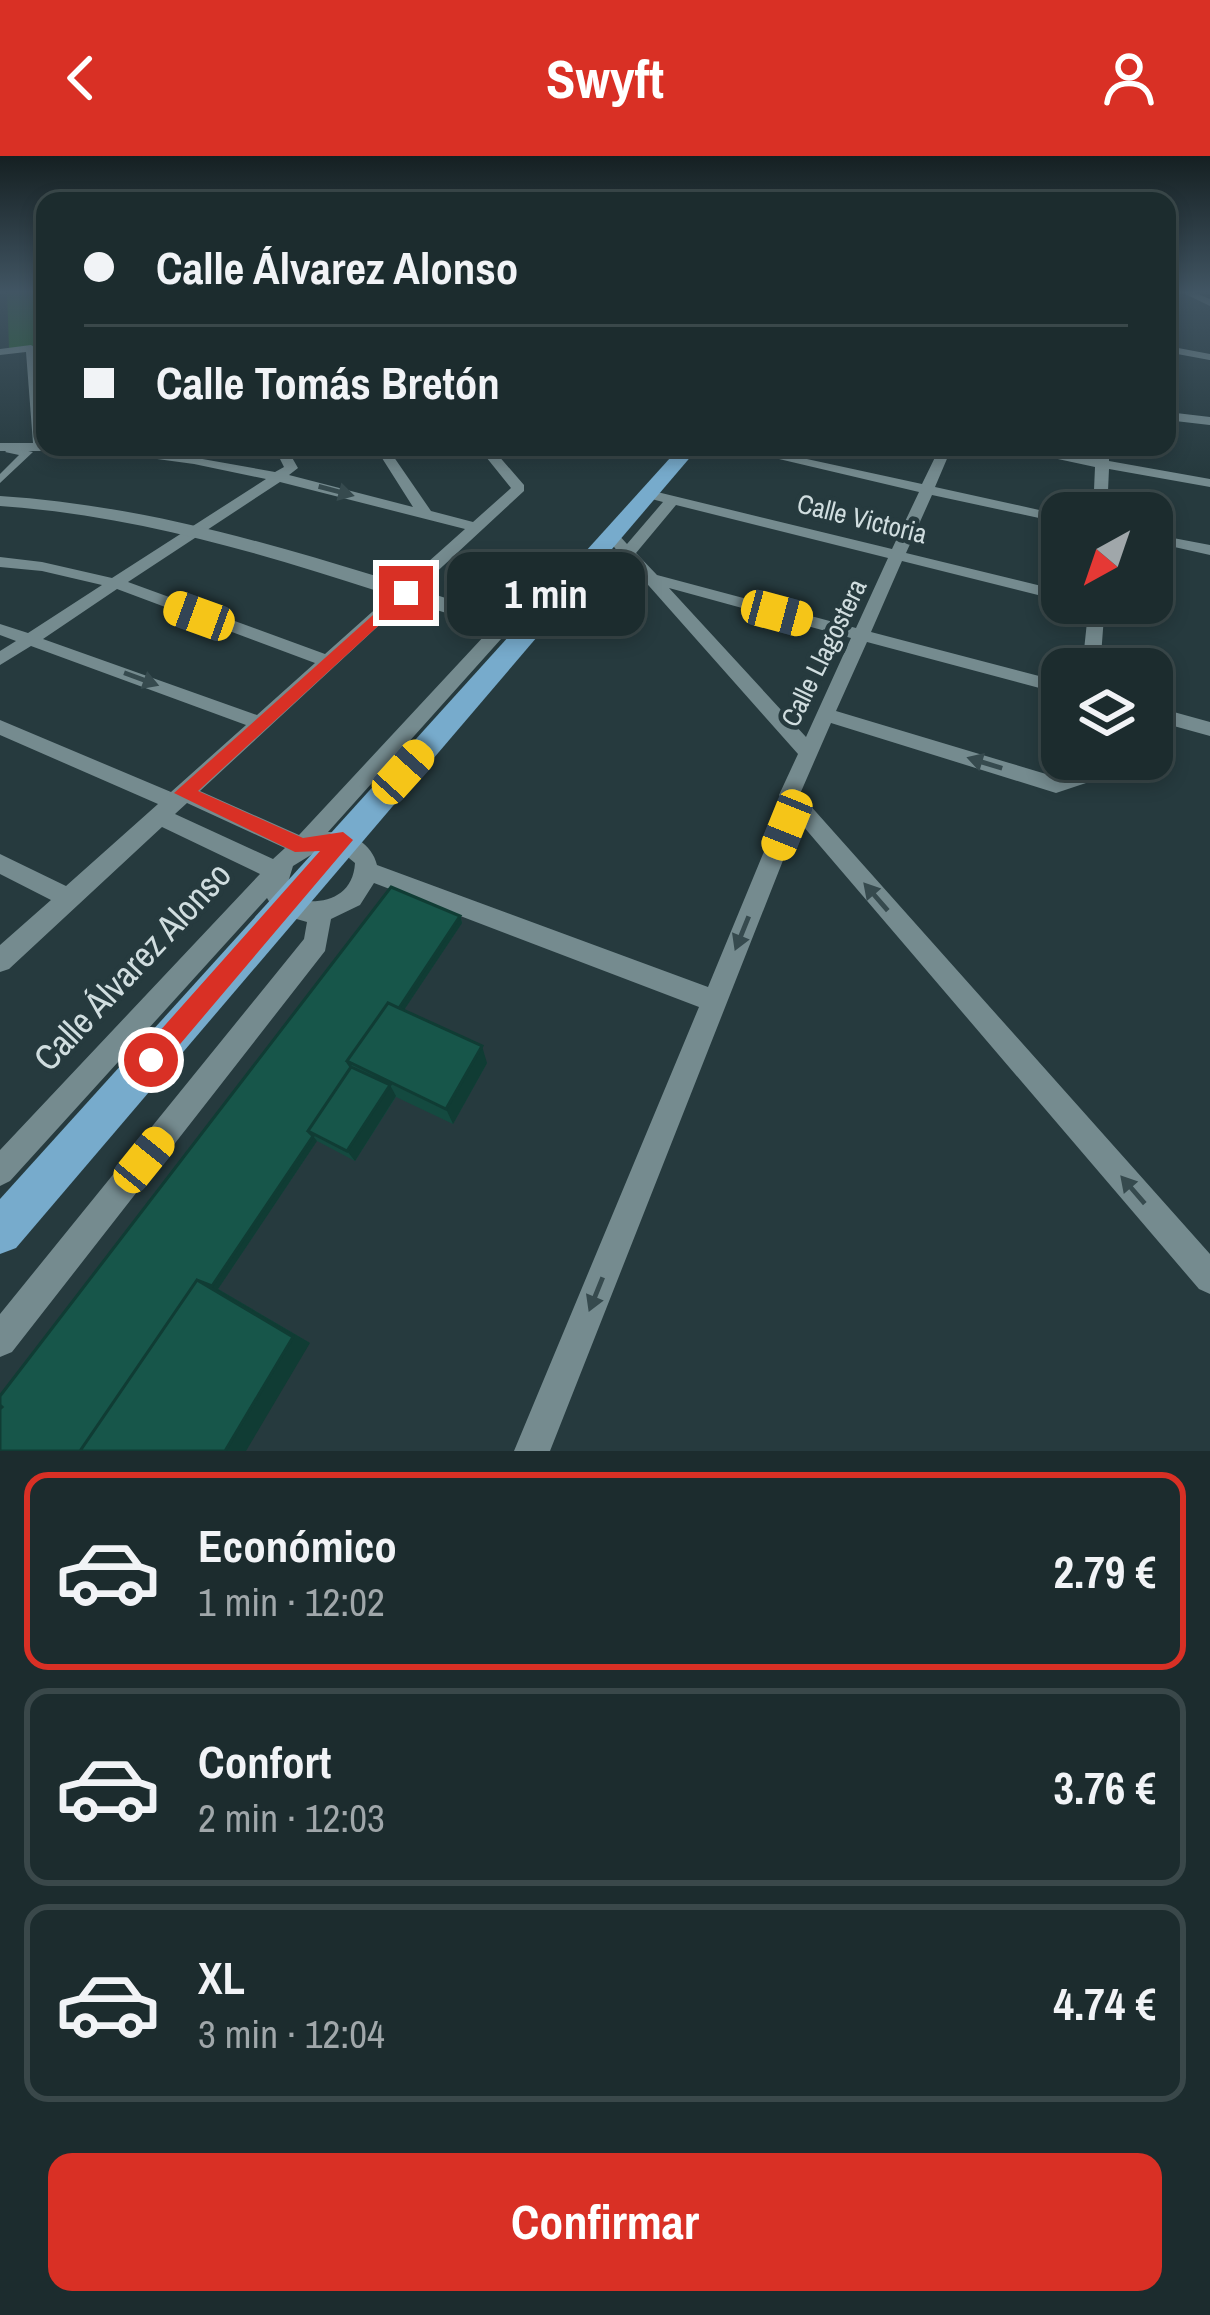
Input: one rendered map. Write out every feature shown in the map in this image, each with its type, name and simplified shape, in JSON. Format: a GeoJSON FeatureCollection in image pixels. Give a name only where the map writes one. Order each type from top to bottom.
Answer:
{"type":"FeatureCollection","features":[{"type":"Feature","properties":{"kind":"main road","name":"Calle Álvarez Alonso"},"geometry":{"type":"LineString","coordinates":[[0,1232],[343,840],[511,623],[561,594],[682,456]]}},
{"type":"Feature","properties":{"kind":"street"},"geometry":{"type":"LineString","coordinates":[[31,351],[36,389]]}},
{"type":"Feature","properties":{"kind":"street"},"geometry":{"type":"LineString","coordinates":[[0,480],[28,452],[10,452],[8,447]]}},
{"type":"Feature","properties":{"kind":"street"},"geometry":{"type":"LineString","coordinates":[[186,456],[477,528]]}},
{"type":"Feature","properties":{"kind":"street"},"geometry":{"type":"LineString","coordinates":[[0,659],[291,468],[285,456]]}},
{"type":"Feature","properties":{"kind":"street"},"geometry":{"type":"LineString","coordinates":[[387,456],[426,515]]}},
{"type":"Feature","properties":{"kind":"street"},"geometry":{"type":"LineString","coordinates":[[0,961],[520,488],[492,456]]}},
{"type":"Feature","properties":{"kind":"street"},"geometry":{"type":"LineString","coordinates":[[776,456],[1041,513]]}},
{"type":"Feature","properties":{"kind":"street","name":"Calle Llagostera"},"geometry":{"type":"LineString","coordinates":[[805,816],[788,791],[800,780],[806,750],[864,637],[942,456]]}},
{"type":"Feature","properties":{"kind":"street"},"geometry":{"type":"LineString","coordinates":[[1054,456],[1210,483]]}},
{"type":"Feature","properties":{"kind":"street"},"geometry":{"type":"LineString","coordinates":[[1101,492],[1103,456]]}},
{"type":"Feature","properties":{"kind":"street","name":"Calle Victoria"},"geometry":{"type":"LineString","coordinates":[[649,494],[1041,591]]}},
{"type":"Feature","properties":{"kind":"street"},"geometry":{"type":"LineString","coordinates":[[0,497],[206,525],[511,623]]}},
{"type":"Feature","properties":{"kind":"street"},"geometry":{"type":"LineString","coordinates":[[625,556],[673,499]]}},
{"type":"Feature","properties":{"kind":"street"},"geometry":{"type":"LineString","coordinates":[[1173,542],[1210,550]]}},
{"type":"Feature","properties":{"kind":"street"},"geometry":{"type":"LineString","coordinates":[[603,546],[625,556],[648,578],[806,750]]}},
{"type":"Feature","properties":{"kind":"street"},"geometry":{"type":"LineString","coordinates":[[0,562],[29,564],[113,585],[329,662]]}},
{"type":"Feature","properties":{"kind":"street"},"geometry":{"type":"LineString","coordinates":[[648,578],[1041,683]]}},
{"type":"Feature","properties":{"kind":"street","name":"Calle Álvarez Alonso"},"geometry":{"type":"LineString","coordinates":[[0,1340],[316,944],[294,897],[302,846],[511,623]]}},
{"type":"Feature","properties":{"kind":"street"},"geometry":{"type":"LineString","coordinates":[[0,629],[260,723]]}},
{"type":"Feature","properties":{"kind":"street"},"geometry":{"type":"LineString","coordinates":[[823,714],[1056,785],[1072,780]]}},
{"type":"Feature","properties":{"kind":"street"},"geometry":{"type":"LineString","coordinates":[[1173,719],[1210,729]]}},
{"type":"Feature","properties":{"kind":"street"},"geometry":{"type":"LineString","coordinates":[[0,727],[172,804],[302,846],[343,840],[361,850],[368,871],[354,896],[294,897],[172,804]]}},
{"type":"Feature","properties":{"kind":"street"},"geometry":{"type":"LineString","coordinates":[[532,1451],[787,825],[805,816],[1210,1278]]}},
{"type":"Feature","properties":{"kind":"street"},"geometry":{"type":"LineString","coordinates":[[0,863],[68,898]]}},
{"type":"Feature","properties":{"kind":"street"},"geometry":{"type":"LineString","coordinates":[[368,871],[715,1001]]}},
{"type":"Feature","properties":{"kind":"street","name":"Calle Álvarez Alonso"},"geometry":{"type":"LineString","coordinates":[[0,1171],[294,897]]}},
{"type":"Feature","properties":{"kind":"lane"},"geometry":{"type":"LineString","coordinates":[[1180,351],[1210,357]]}},
{"type":"Feature","properties":{"kind":"lane"},"geometry":{"type":"LineString","coordinates":[[1176,417],[1210,421]]}},
{"type":"Feature","properties":{"kind":"building"},"geometry":{"type":"Polygon","coordinates":[[[391,887],[460,916],[399,1008],[388,1003],[347,1061],[351,1067],[308,1131],[313,1136],[212,1286],[197,1280],[80,1451],[0,1451],[0,1396],[391,887]]]}},
{"type":"Feature","properties":{"kind":"building"},"geometry":{"type":"Polygon","coordinates":[[[388,1003],[482,1046],[446,1109],[347,1061],[388,1003]]]}},
{"type":"Feature","properties":{"kind":"building"},"geometry":{"type":"Polygon","coordinates":[[[351,1067],[390,1085],[347,1151],[308,1131],[351,1067]]]}},
{"type":"Feature","properties":{"kind":"building"},"geometry":{"type":"Polygon","coordinates":[[[197,1280],[293,1337],[225,1451],[80,1451],[197,1280]]]}},
{"type":"Feature","properties":{"kind":"route"},"geometry":{"type":"LineString","coordinates":[[151,1060],[343,840],[327,838],[302,846],[184,793],[406,593]]}}]}
